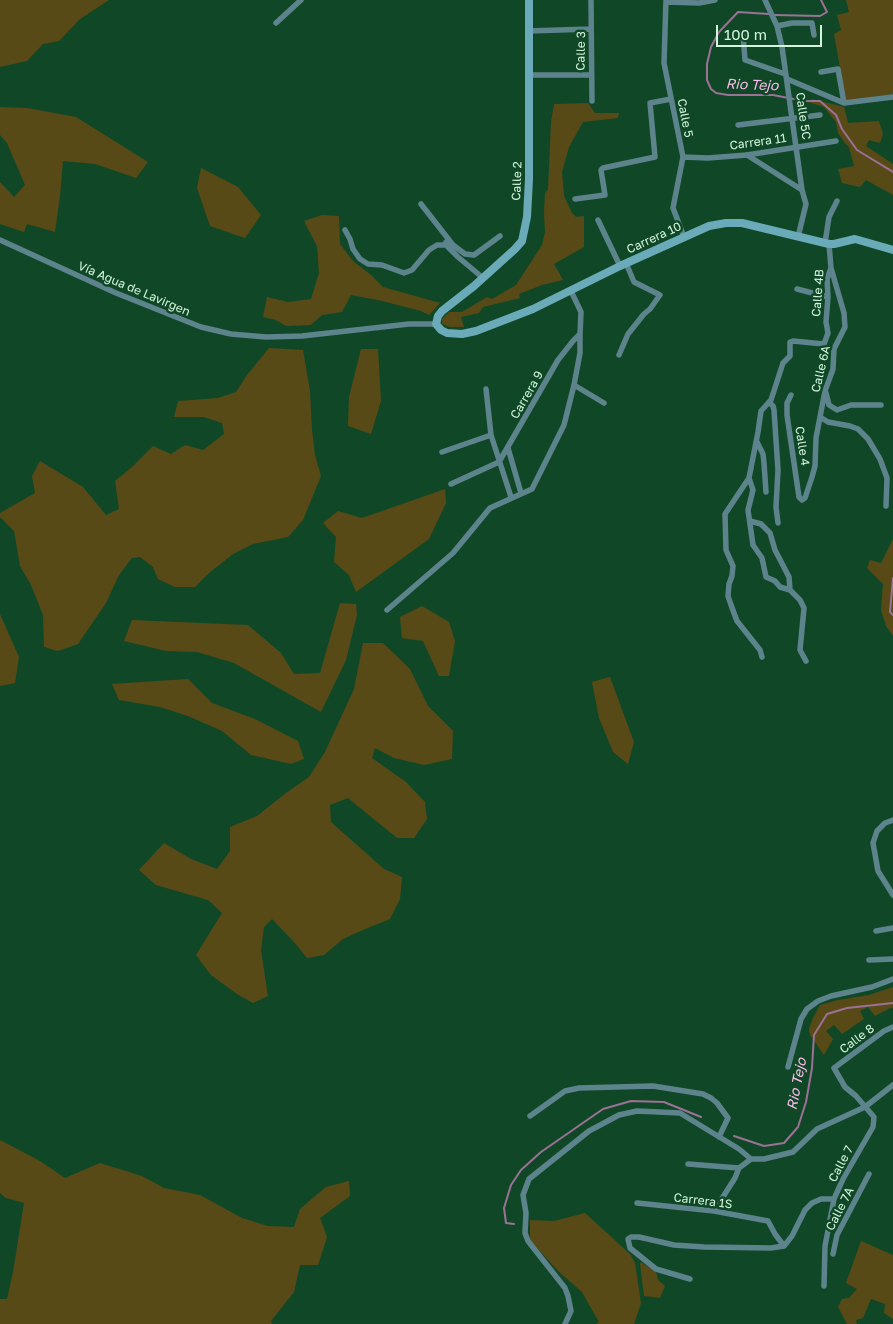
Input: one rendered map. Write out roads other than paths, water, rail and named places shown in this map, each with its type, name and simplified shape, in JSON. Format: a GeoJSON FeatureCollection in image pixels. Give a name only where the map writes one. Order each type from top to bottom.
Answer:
{"type":"FeatureCollection","features":[{"type":"Feature","properties":{"kind":"street"},"geometry":{"type":"LineString","coordinates":[[276,23],[301,0]]}},
{"type":"Feature","properties":{"kind":"street","name":"Calle 2"},"geometry":{"type":"LineString","coordinates":[[436,324],[438,316],[442,311],[483,278],[522,241],[527,216],[529,179],[529,0]]}},
{"type":"Feature","properties":{"kind":"street","name":"Calle 3"},"geometry":{"type":"LineString","coordinates":[[591,0],[590,75],[592,101]]}},
{"type":"Feature","properties":{"kind":"street"},"geometry":{"type":"LineString","coordinates":[[666,1],[699,2],[715,0]]}},
{"type":"Feature","properties":{"kind":"street","name":"Calle 5C"},"geometry":{"type":"LineString","coordinates":[[765,0],[776,25],[782,47],[802,190],[806,204],[798,236]]}},
{"type":"Feature","properties":{"kind":"street","name":"Calle 5"},"geometry":{"type":"LineString","coordinates":[[666,1],[664,63],[683,158],[674,208],[684,237]]}},
{"type":"Feature","properties":{"kind":"street"},"geometry":{"type":"LineString","coordinates":[[776,25],[812,23],[814,35]]}},
{"type":"Feature","properties":{"kind":"street"},"geometry":{"type":"LineString","coordinates":[[528,31],[591,29]]}},
{"type":"Feature","properties":{"kind":"street"},"geometry":{"type":"LineString","coordinates":[[744,34],[745,60],[786,76],[844,103],[893,97]]}},
{"type":"Feature","properties":{"kind":"street"},"geometry":{"type":"LineString","coordinates":[[820,72],[838,69],[844,103]]}},
{"type":"Feature","properties":{"kind":"street"},"geometry":{"type":"LineString","coordinates":[[529,75],[590,75]]}},
{"type":"Feature","properties":{"kind":"street"},"geometry":{"type":"LineString","coordinates":[[574,199],[605,195],[602,168],[656,157],[650,103],[671,99]]}},
{"type":"Feature","properties":{"kind":"street"},"geometry":{"type":"LineString","coordinates":[[738,126],[820,115]]}},
{"type":"Feature","properties":{"kind":"street","name":"Carrera 11"},"geometry":{"type":"LineString","coordinates":[[683,158],[747,155],[836,141]]}},
{"type":"Feature","properties":{"kind":"street"},"geometry":{"type":"LineString","coordinates":[[747,155],[802,190]]}},
{"type":"Feature","properties":{"kind":"street","name":"Calle 4B"},"geometry":{"type":"LineString","coordinates":[[768,402],[775,390],[783,363],[790,356],[791,341],[824,344],[828,333],[826,322],[828,280],[831,268],[827,243],[829,217],[837,201]]}},
{"type":"Feature","properties":{"kind":"street"},"geometry":{"type":"LineString","coordinates":[[421,204],[445,236],[460,251],[470,256],[500,236]]}},
{"type":"Feature","properties":{"kind":"street"},"geometry":{"type":"LineString","coordinates":[[598,220],[634,282],[660,295],[628,334],[619,355]]}},
{"type":"Feature","properties":{"kind":"street","name":"Carrera 10"},"geometry":{"type":"LineString","coordinates":[[436,324],[447,333],[462,334],[476,331],[533,309],[709,226],[726,223],[742,223],[834,244],[855,239],[893,250]]}},
{"type":"Feature","properties":{"kind":"street"},"geometry":{"type":"LineString","coordinates":[[345,230],[353,250],[360,259],[368,264],[382,265],[404,273],[412,270],[429,250],[437,245],[446,245]]}},
{"type":"Feature","properties":{"kind":"street"},"geometry":{"type":"LineString","coordinates":[[445,236],[446,245],[483,278]]}},
{"type":"Feature","properties":{"kind":"street","name":"Vía Agua de Lavirgen"},"geometry":{"type":"LineString","coordinates":[[0,240],[116,293],[201,327],[231,334],[266,337],[302,336],[409,324],[436,324]]}},
{"type":"Feature","properties":{"kind":"street","name":"Calle 6A"},"geometry":{"type":"LineString","coordinates":[[802,500],[805,498],[815,466],[816,438],[825,391],[833,369],[834,349],[844,327],[844,313],[831,268]]}},
{"type":"Feature","properties":{"kind":"street"},"geometry":{"type":"LineString","coordinates":[[798,289],[828,297]]}},
{"type":"Feature","properties":{"kind":"street"},"geometry":{"type":"LineString","coordinates":[[387,610],[453,553],[490,508],[532,489],[564,424],[580,354],[581,312],[571,291]]}},
{"type":"Feature","properties":{"kind":"street","name":"Carrera 9"},"geometry":{"type":"LineString","coordinates":[[499,462],[558,360],[580,334]]}},
{"type":"Feature","properties":{"kind":"street"},"geometry":{"type":"LineString","coordinates":[[574,384],[604,403]]}},
{"type":"Feature","properties":{"kind":"street"},"geometry":{"type":"LineString","coordinates":[[486,389],[491,435],[511,497]]}},
{"type":"Feature","properties":{"kind":"street"},"geometry":{"type":"LineString","coordinates":[[825,391],[829,405],[837,410],[851,406],[881,405]]}},
{"type":"Feature","properties":{"kind":"street","name":"Calle 4"},"geometry":{"type":"LineString","coordinates":[[791,395],[786,408],[799,497],[802,500]]}},
{"type":"Feature","properties":{"kind":"street"},"geometry":{"type":"LineString","coordinates":[[762,657],[760,650],[737,621],[728,596],[733,566],[726,550],[725,514],[749,478],[761,411],[768,402],[773,406],[774,410],[778,470],[776,507],[778,523]]}},
{"type":"Feature","properties":{"kind":"street"},"geometry":{"type":"LineString","coordinates":[[820,417],[828,422],[858,429],[868,439],[880,459],[887,478],[886,506]]}},
{"type":"Feature","properties":{"kind":"street"},"geometry":{"type":"LineString","coordinates":[[442,452],[491,435]]}},
{"type":"Feature","properties":{"kind":"street"},"geometry":{"type":"LineString","coordinates":[[757,440],[764,463],[766,492]]}},
{"type":"Feature","properties":{"kind":"street"},"geometry":{"type":"LineString","coordinates":[[508,448],[521,493]]}},
{"type":"Feature","properties":{"kind":"street"},"geometry":{"type":"LineString","coordinates":[[451,484],[499,462]]}},
{"type":"Feature","properties":{"kind":"street"},"geometry":{"type":"LineString","coordinates":[[749,478],[753,490],[748,510],[754,544],[762,558],[766,577],[775,581],[780,587],[790,590],[800,600],[804,608],[800,650],[806,660]]}},
{"type":"Feature","properties":{"kind":"street"},"geometry":{"type":"LineString","coordinates":[[750,521],[760,524],[770,533],[775,550],[789,577],[790,590]]}},
{"type":"Feature","properties":{"kind":"street"},"geometry":{"type":"LineString","coordinates":[[893,820],[885,823],[877,830],[873,843],[878,870],[893,895]]}},
{"type":"Feature","properties":{"kind":"street"},"geometry":{"type":"LineString","coordinates":[[876,931],[893,928]]}},
{"type":"Feature","properties":{"kind":"street"},"geometry":{"type":"LineString","coordinates":[[869,960],[893,959]]}},
{"type":"Feature","properties":{"kind":"street"},"geometry":{"type":"LineString","coordinates":[[788,1067],[802,1019],[807,1009],[818,1001],[831,996],[872,987],[893,980]]}},
{"type":"Feature","properties":{"kind":"street","name":"Calle 8"},"geometry":{"type":"LineString","coordinates":[[866,1107],[845,1086],[834,1068],[884,1031],[893,1027]]}},
{"type":"Feature","properties":{"kind":"street"},"geometry":{"type":"LineString","coordinates":[[565,1324],[570,1311],[565,1288],[528,1241],[525,1234],[526,1213],[523,1196],[529,1179],[589,1131],[619,1115],[637,1110],[680,1113],[739,1149],[751,1159],[764,1160],[793,1152],[817,1129],[866,1107],[893,1085]]}},
{"type":"Feature","properties":{"kind":"street"},"geometry":{"type":"LineString","coordinates":[[530,1116],[565,1091],[578,1088],[653,1086],[703,1094],[711,1098],[728,1118],[719,1137]]}},
{"type":"Feature","properties":{"kind":"street","name":"Calle 7"},"geometry":{"type":"LineString","coordinates":[[824,1286],[827,1228],[831,1218],[834,1199],[873,1126],[874,1117],[866,1107]]}},
{"type":"Feature","properties":{"kind":"street"},"geometry":{"type":"LineString","coordinates":[[714,1211],[739,1168],[751,1159]]}},
{"type":"Feature","properties":{"kind":"street"},"geometry":{"type":"LineString","coordinates":[[688,1164],[739,1168]]}},
{"type":"Feature","properties":{"kind":"street","name":"Calle 7A"},"geometry":{"type":"LineString","coordinates":[[833,1254],[837,1235],[869,1174]]}},
{"type":"Feature","properties":{"kind":"street"},"geometry":{"type":"LineString","coordinates":[[690,1279],[656,1270],[630,1248],[628,1239],[639,1237],[674,1245],[704,1247],[771,1248],[784,1246],[800,1222],[805,1210],[812,1203],[820,1198],[834,1199]]}},
{"type":"Feature","properties":{"kind":"street","name":"Carrera 1S"},"geometry":{"type":"LineString","coordinates":[[637,1203],[714,1211],[768,1221],[784,1246]]}},
{"type":"Feature","properties":{"kind":"street"},"geometry":{"type":"LineString","coordinates":[[831,1218],[837,1235]]}},
{"type":"Feature","properties":{"kind":"waterway","name":"Rio Tejo"},"geometry":{"type":"LineString","coordinates":[[774,15],[820,16],[827,12],[821,0]]}},
{"type":"Feature","properties":{"kind":"waterway","name":"Rio Tejo"},"geometry":{"type":"LineString","coordinates":[[769,14],[738,12],[719,32],[711,47],[707,64],[707,80],[711,89],[716,93],[728,95],[773,95],[804,101],[820,101],[836,115],[842,129],[857,150],[893,172]]}},
{"type":"Feature","properties":{"kind":"waterway","name":"Rio Tejo"},"geometry":{"type":"LineString","coordinates":[[893,578],[890,612],[893,615]]}},
{"type":"Feature","properties":{"kind":"waterway","name":"Rio Tejo"},"geometry":{"type":"LineString","coordinates":[[734,1136],[764,1146],[784,1143],[798,1127],[806,1102],[812,1068],[814,1035],[827,1014],[847,1008],[893,1003]]}},
{"type":"Feature","properties":{"kind":"waterway"},"geometry":{"type":"LineString","coordinates":[[514,1224],[506,1223],[504,1208],[511,1185],[521,1170],[541,1152],[603,1109],[631,1101],[664,1102],[701,1117]]}}]}
